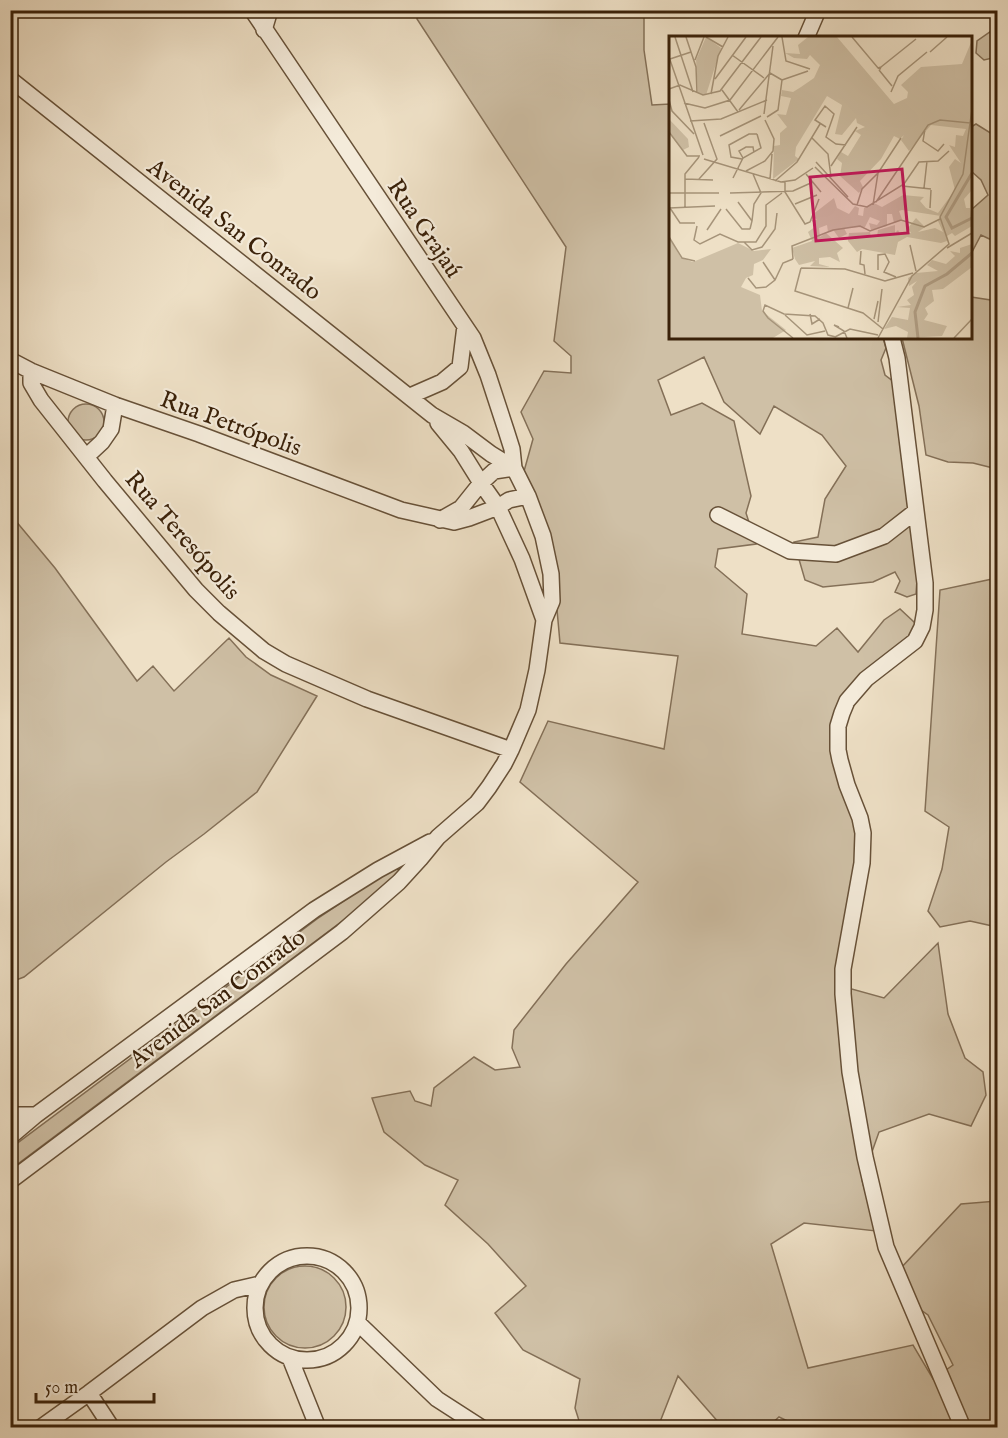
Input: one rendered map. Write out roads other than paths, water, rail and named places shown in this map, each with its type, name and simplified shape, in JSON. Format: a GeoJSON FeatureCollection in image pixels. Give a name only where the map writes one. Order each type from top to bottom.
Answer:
{"type":"FeatureCollection","features":[{"type":"Feature","properties":{"kind":"street","name":"Rua Grajaú"},"geometry":{"type":"LineString","coordinates":[[252,10],[465,326],[480,353],[512,449],[514,468],[528,496]]}},
{"type":"Feature","properties":{"kind":"street"},"geometry":{"type":"LineString","coordinates":[[264,30],[270,10]]}},
{"type":"Feature","properties":{"kind":"street"},"geometry":{"type":"LineString","coordinates":[[807,36],[818,10]]}},
{"type":"Feature","properties":{"kind":"street","name":"Avenida San Conrado"},"geometry":{"type":"LineString","coordinates":[[10,79],[432,415],[461,451],[498,507],[525,567],[543,620]]}},
{"type":"Feature","properties":{"kind":"street"},"geometry":{"type":"LineString","coordinates":[[410,396],[442,382],[460,367],[465,326]]}},
{"type":"Feature","properties":{"kind":"street"},"geometry":{"type":"LineString","coordinates":[[892,339],[897,358],[925,583],[925,610],[922,627],[915,641],[866,679],[847,701],[838,726],[840,759],[863,833],[862,863],[843,969],[843,994],[850,1072],[865,1157],[886,1247],[963,1428]]}},
{"type":"Feature","properties":{"kind":"street","name":"Rua Petrópolis"},"geometry":{"type":"LineString","coordinates":[[10,360],[31,371],[115,405],[401,510],[454,522],[498,507],[509,500],[528,496]]}},
{"type":"Feature","properties":{"kind":"street"},"geometry":{"type":"LineString","coordinates":[[460,367],[488,375]]}},
{"type":"Feature","properties":{"kind":"street","name":"Rua Teresópolis"},"geometry":{"type":"LineString","coordinates":[[31,371],[31,383],[41,400],[105,481],[196,590],[219,614],[264,651],[286,664],[367,699],[511,750]]}},
{"type":"Feature","properties":{"kind":"street"},"geometry":{"type":"LineString","coordinates":[[87,456],[102,442],[111,429],[115,405]]}},
{"type":"Feature","properties":{"kind":"street","name":"Avenida San Conrado"},"geometry":{"type":"LineString","coordinates":[[432,415],[514,468]]}},
{"type":"Feature","properties":{"kind":"street"},"geometry":{"type":"LineString","coordinates":[[440,520],[461,508],[494,471],[514,468]]}},
{"type":"Feature","properties":{"kind":"street","name":"Avenida San Conrado"},"geometry":{"type":"LineString","coordinates":[[10,1181],[342,932],[399,882],[438,837],[477,803],[511,750],[528,710],[537,670],[543,620],[552,601],[552,574],[543,536],[528,496]]}},
{"type":"Feature","properties":{"kind":"street"},"geometry":{"type":"LineString","coordinates":[[718,515],[790,552],[836,554],[884,536],[916,511]]}},
{"type":"Feature","properties":{"kind":"street","name":"Avenida San Conrado"},"geometry":{"type":"LineString","coordinates":[[10,1137],[36,1115],[314,910],[378,870],[438,837]]}},
{"type":"Feature","properties":{"kind":"street"},"geometry":{"type":"LineString","coordinates":[[10,1115],[36,1115]]}},
{"type":"Feature","properties":{"kind":"street"},"geometry":{"type":"LineString","coordinates":[[302,1255],[319,1256],[335,1263],[348,1274],[357,1289],[360,1306],[357,1323],[353,1335],[336,1352],[314,1360],[290,1358],[275,1349],[263,1336],[256,1319],[255,1301],[260,1284],[271,1270],[285,1260],[302,1255]]}},
{"type":"Feature","properties":{"kind":"street"},"geometry":{"type":"LineString","coordinates":[[40,1428],[89,1394],[202,1308],[234,1290],[260,1284]]}},
{"type":"Feature","properties":{"kind":"street"},"geometry":{"type":"LineString","coordinates":[[357,1323],[437,1399],[482,1428]]}},
{"type":"Feature","properties":{"kind":"street"},"geometry":{"type":"LineString","coordinates":[[290,1358],[318,1428]]}},
{"type":"Feature","properties":{"kind":"street"},"geometry":{"type":"LineString","coordinates":[[89,1394],[112,1428]]}}]}
